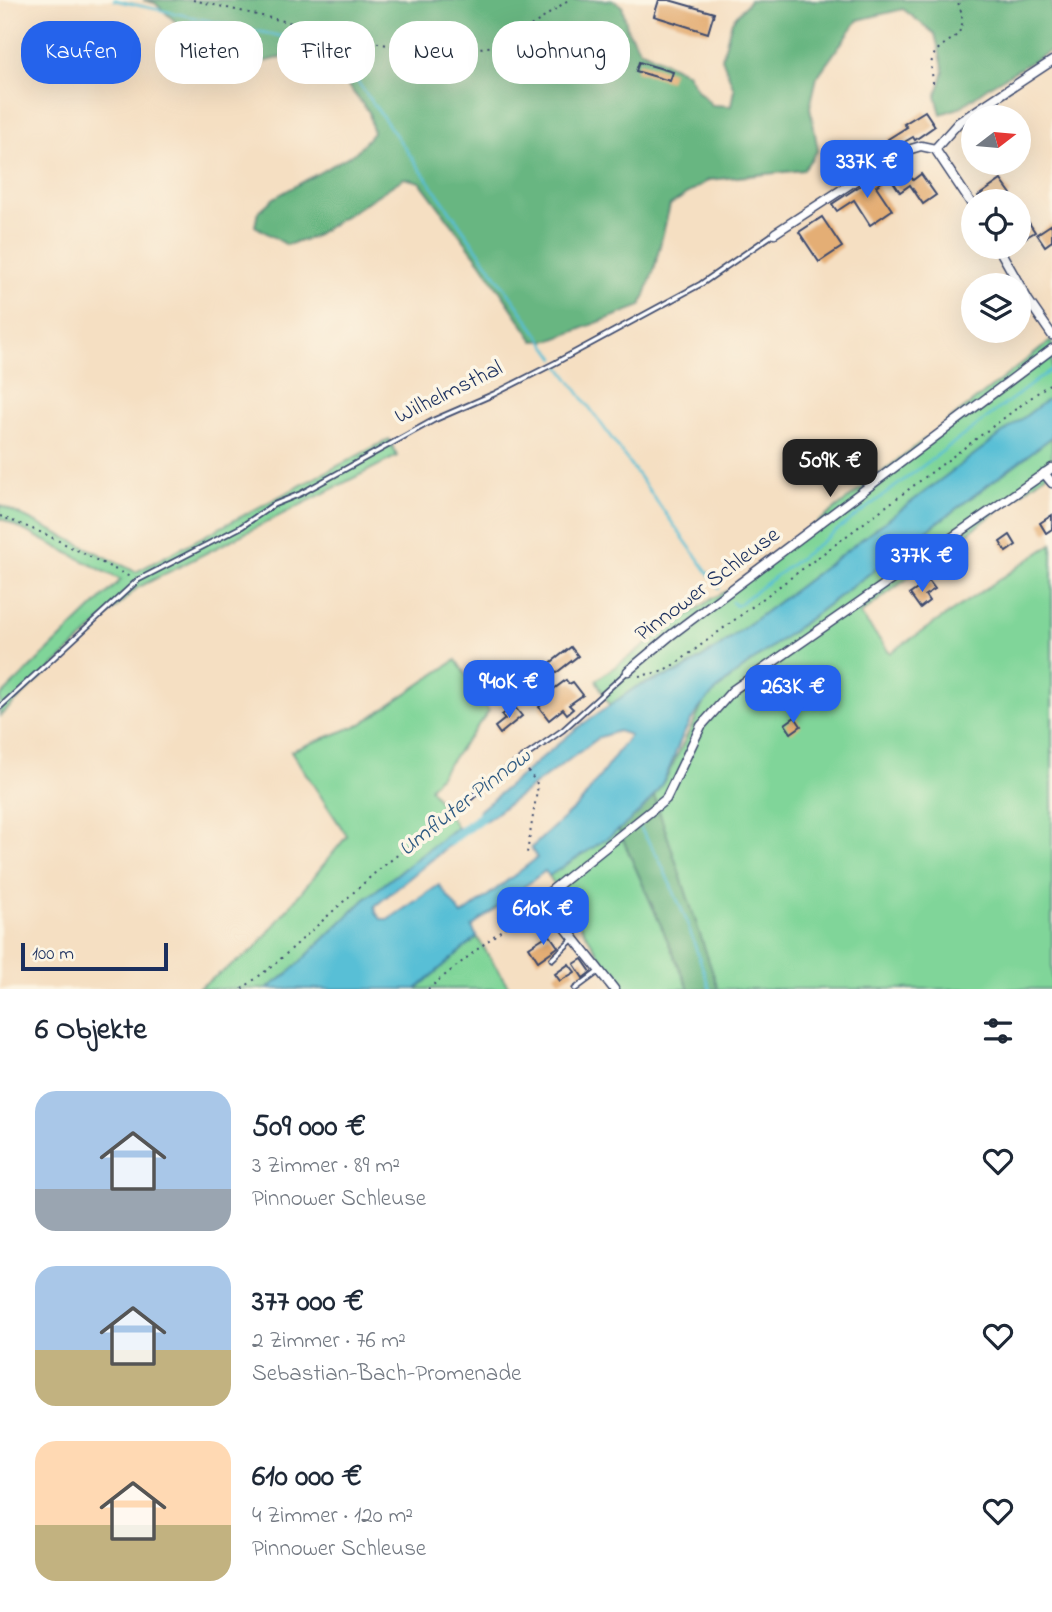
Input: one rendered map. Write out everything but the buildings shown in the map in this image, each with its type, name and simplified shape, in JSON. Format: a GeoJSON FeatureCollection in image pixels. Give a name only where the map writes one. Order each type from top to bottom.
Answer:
{"type":"FeatureCollection","features":[{"type":"Feature","properties":{"kind":"street"},"geometry":{"type":"LineString","coordinates":[[962,189],[935,149],[958,122],[1052,61]]}},
{"type":"Feature","properties":{"kind":"street","name":"Wilhelmsthal"},"geometry":{"type":"LineString","coordinates":[[775,233],[898,153],[921,146],[935,149]]}},
{"type":"Feature","properties":{"kind":"street"},"geometry":{"type":"LineString","coordinates":[[1005,259],[1052,335]]}},
{"type":"Feature","properties":{"kind":"street","name":"Pinnower Schleuse"},"geometry":{"type":"LineString","coordinates":[[628,671],[671,635],[1052,349]]}},
{"type":"Feature","properties":{"kind":"street"},"geometry":{"type":"LineString","coordinates":[[614,989],[542,898],[666,799],[701,726],[733,691],[1048,470],[1052,483]]}},
{"type":"Feature","properties":{"kind":"lane","name":"Wilhelmsthal"},"geometry":{"type":"LineString","coordinates":[[0,707],[138,580],[242,527],[272,505],[300,494],[434,420],[506,388],[701,284],[775,233]]}},
{"type":"Feature","properties":{"kind":"lane","name":"Pinnower Schleuse"},"geometry":{"type":"LineString","coordinates":[[459,807],[497,776],[563,730],[628,671]]}},
{"type":"Feature","properties":{"kind":"lane"},"geometry":{"type":"LineString","coordinates":[[552,959],[573,939]]}},
{"type":"Feature","properties":{"kind":"lane"},"geometry":{"type":"LineString","coordinates":[[575,989],[600,971]]}},
{"type":"Feature","properties":{"kind":"path"},"geometry":{"type":"LineString","coordinates":[[193,0],[426,54],[497,46],[568,0]]}},
{"type":"Feature","properties":{"kind":"path"},"geometry":{"type":"LineString","coordinates":[[933,83],[931,62],[935,53],[958,34],[962,23],[962,10],[957,0]]}},
{"type":"Feature","properties":{"kind":"path"},"geometry":{"type":"LineString","coordinates":[[628,671],[637,676],[646,676],[677,663],[1052,382]]}},
{"type":"Feature","properties":{"kind":"path"},"geometry":{"type":"LineString","coordinates":[[0,516],[45,534],[138,580]]}},
{"type":"Feature","properties":{"kind":"path"},"geometry":{"type":"LineString","coordinates":[[527,768],[538,785],[527,853]]}},
{"type":"Feature","properties":{"kind":"path"},"geometry":{"type":"LineString","coordinates":[[242,989],[275,964],[377,871],[459,807]]}},
{"type":"Feature","properties":{"kind":"path"},"geometry":{"type":"LineString","coordinates":[[428,989],[542,898]]}},
{"type":"Feature","properties":{"kind":"green space"},"geometry":{"type":"Polygon","coordinates":[[[143,0],[612,0],[622,6],[626,21],[492,21],[492,84],[630,84],[630,34],[640,50],[687,73],[698,91],[712,105],[731,106],[734,89],[722,58],[732,21],[750,0],[1052,0],[1052,50],[991,85],[959,108],[941,114],[936,96],[944,71],[935,34],[903,9],[858,20],[817,77],[810,107],[818,150],[803,170],[709,180],[670,205],[654,270],[641,306],[552,340],[534,341],[481,263],[420,182],[404,178],[311,238],[287,245],[255,226],[258,212],[274,198],[356,152],[373,133],[369,112],[346,84],[375,84],[375,21],[277,21],[277,58],[263,62],[263,21],[175,21],[155,3],[143,0]]]}},
{"type":"Feature","properties":{"kind":"green space"},"geometry":{"type":"Polygon","coordinates":[[[1052,340],[1052,397],[720,646],[681,671],[636,687],[610,706],[596,680],[713,598],[735,587],[1052,340]]]}},
{"type":"Feature","properties":{"kind":"green space"},"geometry":{"type":"Polygon","coordinates":[[[1052,437],[1052,470],[860,614],[890,653],[1052,544],[1052,989],[718,989],[654,796],[705,700],[734,675],[1052,437]]]}},
{"type":"Feature","properties":{"kind":"green space"},"geometry":{"type":"Polygon","coordinates":[[[389,439],[397,456],[137,588],[0,716],[0,697],[121,580],[0,518],[0,505],[136,572],[389,439]]]}},
{"type":"Feature","properties":{"kind":"green space"},"geometry":{"type":"Polygon","coordinates":[[[456,660],[489,711],[430,788],[457,827],[364,900],[291,971],[267,989],[197,989],[254,950],[347,836],[291,751],[361,724],[456,660]]]}},
{"type":"Feature","properties":{"kind":"green space"},"geometry":{"type":"Polygon","coordinates":[[[654,796],[718,989],[689,989],[618,828],[654,796]]]}},
{"type":"Feature","properties":{"kind":"green space"},"geometry":{"type":"Polygon","coordinates":[[[618,828],[689,989],[621,989],[549,876],[618,828]]]}},
{"type":"Feature","properties":{"kind":"green space"},"geometry":{"type":"Polygon","coordinates":[[[477,937],[510,989],[416,989],[477,937]]]}},
{"type":"Feature","properties":{"kind":"water"},"geometry":{"type":"Polygon","coordinates":[[[1052,396],[1052,437],[727,681],[707,700],[690,722],[664,779],[645,807],[606,839],[549,876],[545,871],[479,921],[472,927],[477,937],[416,989],[267,989],[291,971],[364,900],[457,827],[462,835],[375,906],[376,913],[381,919],[389,919],[439,885],[462,915],[469,910],[537,858],[531,848],[582,801],[630,735],[618,731],[600,737],[485,821],[479,811],[576,729],[636,687],[681,671],[720,646],[1052,396]]]}},
{"type":"Feature","properties":{"kind":"waterway"},"geometry":{"type":"LineString","coordinates":[[114,0],[298,40],[327,52],[352,74],[555,358]]}},
{"type":"Feature","properties":{"kind":"waterway"},"geometry":{"type":"LineString","coordinates":[[559,365],[719,588]]}},
{"type":"Feature","properties":{"kind":"waterway"},"geometry":{"type":"LineString","coordinates":[[732,602],[736,606],[1052,369]]}},
{"type":"Feature","properties":{"kind":"waterway","name":"Umfluter Pinnow"},"geometry":{"type":"LineString","coordinates":[[449,841],[492,809]]}},
{"type":"Feature","properties":{"kind":"waterway"},"geometry":{"type":"LineString","coordinates":[[640,828],[659,859],[685,917],[710,989]]}}]}
